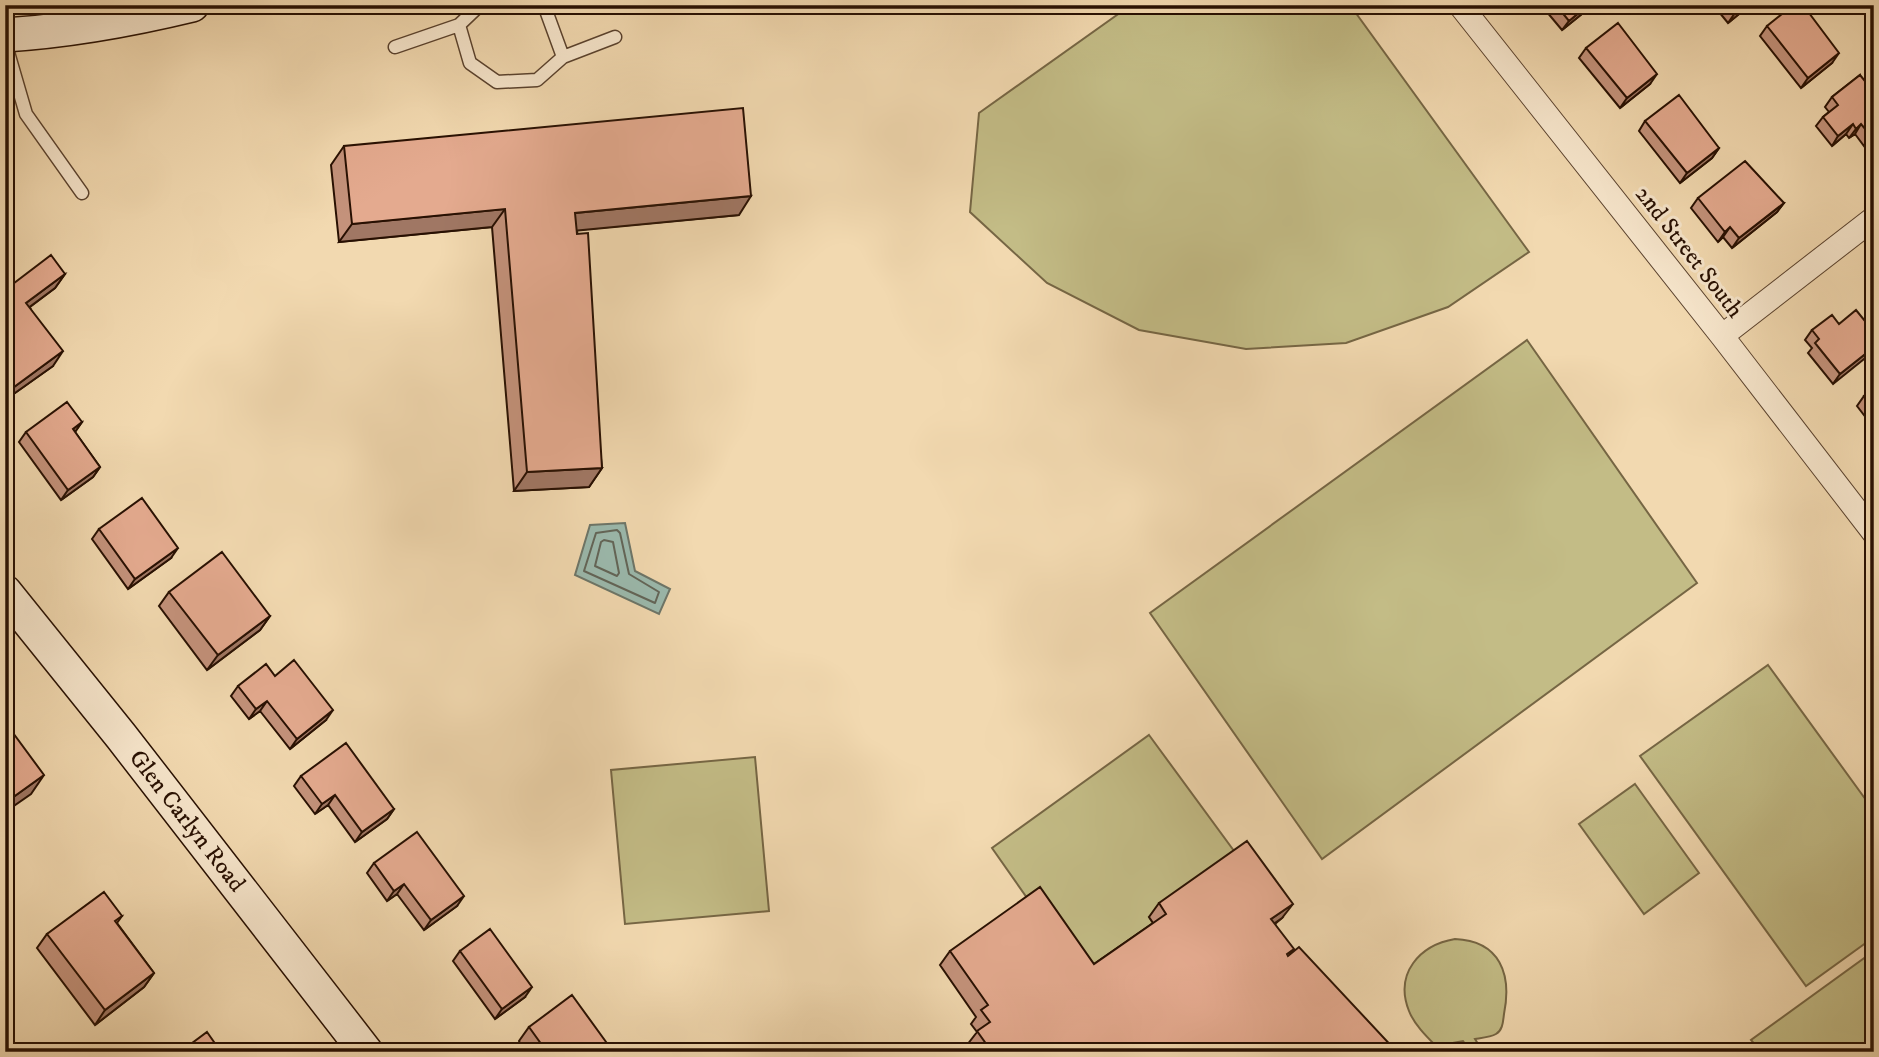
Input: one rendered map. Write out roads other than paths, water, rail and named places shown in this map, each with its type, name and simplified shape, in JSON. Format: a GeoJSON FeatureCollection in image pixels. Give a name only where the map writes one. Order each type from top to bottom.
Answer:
{"type":"FeatureCollection","features":[{"type":"Feature","properties":{"kind":"street"},"geometry":{"type":"LineString","coordinates":[[5,35],[54,32],[142,18],[192,5]]}},
{"type":"Feature","properties":{"kind":"street","name":"2nd Street South"},"geometry":{"type":"LineString","coordinates":[[1460,5],[1874,533]]}},
{"type":"Feature","properties":{"kind":"street"},"geometry":{"type":"LineString","coordinates":[[1722,337],[1874,218]]}},
{"type":"Feature","properties":{"kind":"street","name":"Glen Carlyn Road"},"geometry":{"type":"LineString","coordinates":[[5,592],[129,746],[366,1052]]}},
{"type":"Feature","properties":{"kind":"lane"},"geometry":{"type":"LineString","coordinates":[[395,47],[459,25],[480,5]]}},
{"type":"Feature","properties":{"kind":"lane"},"geometry":{"type":"LineString","coordinates":[[544,5],[563,57]]}},
{"type":"Feature","properties":{"kind":"lane"},"geometry":{"type":"LineString","coordinates":[[459,25],[470,63],[497,82],[537,80],[563,57],[614,37]]}},
{"type":"Feature","properties":{"kind":"lane"},"geometry":{"type":"LineString","coordinates":[[5,42],[26,114],[82,193]]}},
{"type":"Feature","properties":{"kind":"water"},"geometry":{"type":"Polygon","coordinates":[[[625,523],[635,571],[670,589],[659,614],[575,575],[590,525],[625,523]]]}}]}
